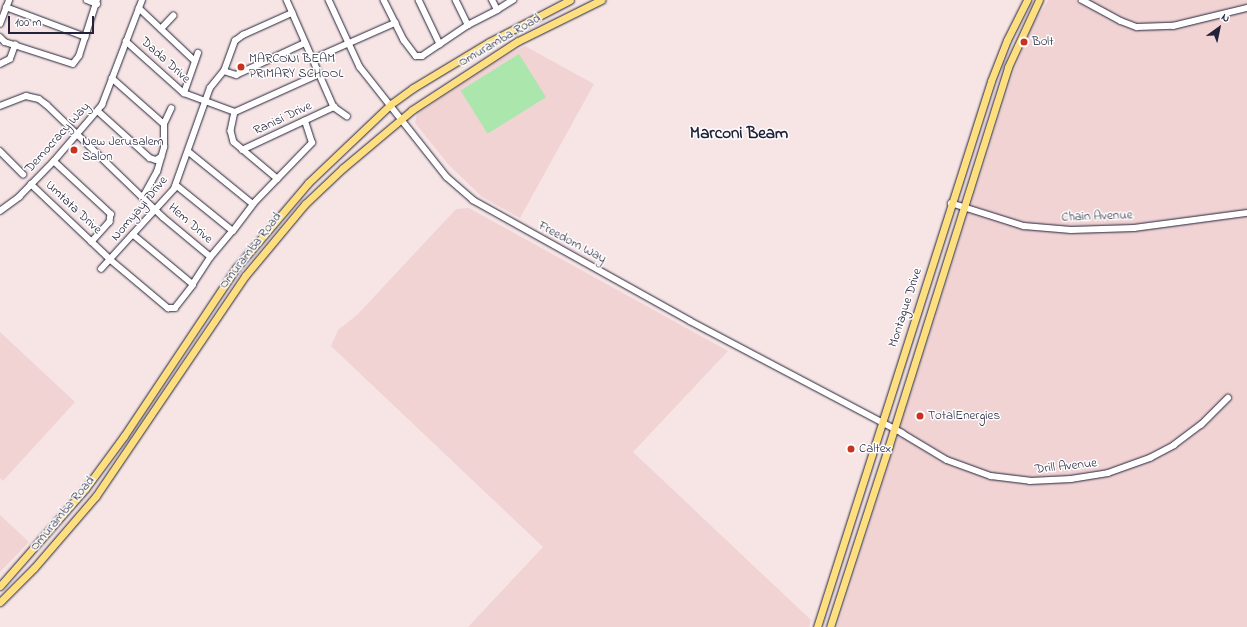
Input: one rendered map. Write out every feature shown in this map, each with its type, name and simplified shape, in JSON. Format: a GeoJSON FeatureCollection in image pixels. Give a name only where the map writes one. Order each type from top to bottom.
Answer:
{"type":"FeatureCollection","features":[{"type":"Feature","properties":{"kind":"main road","name":"Omuramba Road"},"geometry":{"type":"LineString","coordinates":[[0,586],[85,489],[124,436],[236,268],[256,242],[308,183],[391,104],[489,42],[570,0]]}},
{"type":"Feature","properties":{"kind":"main road","name":"Omuramba Road"},"geometry":{"type":"LineString","coordinates":[[0,602],[55,544],[107,481],[208,329],[265,249],[288,222],[343,168],[402,117],[518,40],[601,0]]}},
{"type":"Feature","properties":{"kind":"main road","name":"Montague Drive"},"geometry":{"type":"LineString","coordinates":[[817,627],[951,203],[1007,40],[1027,0]]}},
{"type":"Feature","properties":{"kind":"main road","name":"Montague Drive"},"geometry":{"type":"LineString","coordinates":[[830,627],[894,429],[962,207],[1008,66],[1039,0]]}},
{"type":"Feature","properties":{"kind":"street"},"geometry":{"type":"LineString","coordinates":[[0,24],[9,0]]}},
{"type":"Feature","properties":{"kind":"street"},"geometry":{"type":"LineString","coordinates":[[0,37],[15,45],[69,65],[73,64],[79,56],[97,2],[87,0]]}},
{"type":"Feature","properties":{"kind":"street","name":"Democracy Way"},"geometry":{"type":"LineString","coordinates":[[0,211],[31,184],[54,161],[98,111],[142,0]]}},
{"type":"Feature","properties":{"kind":"street"},"geometry":{"type":"LineString","coordinates":[[287,0],[334,107],[347,116]]}},
{"type":"Feature","properties":{"kind":"street","name":"Freedom Way"},"geometry":{"type":"LineString","coordinates":[[329,0],[349,46],[360,66],[402,117],[448,177],[483,206],[723,340],[894,429]]}},
{"type":"Feature","properties":{"kind":"street"},"geometry":{"type":"LineString","coordinates":[[384,0],[395,23],[414,54],[422,56],[468,25],[513,0]]}},
{"type":"Feature","properties":{"kind":"street"},"geometry":{"type":"LineString","coordinates":[[419,0],[440,44]]}},
{"type":"Feature","properties":{"kind":"street"},"geometry":{"type":"LineString","coordinates":[[456,0],[468,25]]}},
{"type":"Feature","properties":{"kind":"street"},"geometry":{"type":"LineString","coordinates":[[492,0],[497,10]]}},
{"type":"Feature","properties":{"kind":"street"},"geometry":{"type":"LineString","coordinates":[[1082,0],[1121,21],[1137,27],[1173,26],[1247,8]]}},
{"type":"Feature","properties":{"kind":"street"},"geometry":{"type":"LineString","coordinates":[[6,7],[86,37]]}},
{"type":"Feature","properties":{"kind":"street"},"geometry":{"type":"LineString","coordinates":[[139,8],[195,62]]}},
{"type":"Feature","properties":{"kind":"street","name":"Nomyayi Drive"},"geometry":{"type":"LineString","coordinates":[[101,269],[157,210],[176,185],[189,152],[210,88],[224,71],[238,38],[292,13]]}},
{"type":"Feature","properties":{"kind":"street"},"geometry":{"type":"LineString","coordinates":[[161,28],[173,16]]}},
{"type":"Feature","properties":{"kind":"street"},"geometry":{"type":"LineString","coordinates":[[313,59],[349,46],[395,23]]}},
{"type":"Feature","properties":{"kind":"street","name":"Dada Drive"},"geometry":{"type":"LineString","coordinates":[[126,41],[184,93],[235,112]]}},
{"type":"Feature","properties":{"kind":"street"},"geometry":{"type":"LineString","coordinates":[[224,71],[236,75],[305,43]]}},
{"type":"Feature","properties":{"kind":"street"},"geometry":{"type":"LineString","coordinates":[[0,64],[10,59],[15,45]]}},
{"type":"Feature","properties":{"kind":"street"},"geometry":{"type":"LineString","coordinates":[[184,93],[198,54]]}},
{"type":"Feature","properties":{"kind":"street"},"geometry":{"type":"LineString","coordinates":[[278,179],[234,142],[231,131],[235,112],[319,74]]}},
{"type":"Feature","properties":{"kind":"street"},"geometry":{"type":"LineString","coordinates":[[112,78],[164,124]]}},
{"type":"Feature","properties":{"kind":"street","name":"Hem Drive"},"geometry":{"type":"LineString","coordinates":[[0,106],[26,96],[39,100],[157,210],[211,257],[187,295],[172,310]]}},
{"type":"Feature","properties":{"kind":"street","name":"Ranisi Drive"},"geometry":{"type":"LineString","coordinates":[[242,150],[334,107]]}},
{"type":"Feature","properties":{"kind":"street"},"geometry":{"type":"LineString","coordinates":[[143,197],[157,172],[161,157],[164,124],[171,108]]}},
{"type":"Feature","properties":{"kind":"street"},"geometry":{"type":"LineString","coordinates":[[98,111],[150,158],[156,160],[161,157]]}},
{"type":"Feature","properties":{"kind":"street"},"geometry":{"type":"LineString","coordinates":[[211,257],[253,204],[312,143],[305,121]]}},
{"type":"Feature","properties":{"kind":"street"},"geometry":{"type":"LineString","coordinates":[[0,151],[23,174]]}},
{"type":"Feature","properties":{"kind":"street"},"geometry":{"type":"LineString","coordinates":[[189,152],[253,204]]}},
{"type":"Feature","properties":{"kind":"street"},"geometry":{"type":"LineString","coordinates":[[54,161],[110,214],[110,222],[92,242]]}},
{"type":"Feature","properties":{"kind":"street","name":"Umtata Drive"},"geometry":{"type":"LineString","coordinates":[[31,184],[111,260],[172,310]]}},
{"type":"Feature","properties":{"kind":"street"},"geometry":{"type":"LineString","coordinates":[[176,185],[233,231]]}},
{"type":"Feature","properties":{"kind":"street","name":"Chain Avenue"},"geometry":{"type":"LineString","coordinates":[[951,203],[1024,226],[1071,230],[1134,228],[1247,213]]}},
{"type":"Feature","properties":{"kind":"street"},"geometry":{"type":"LineString","coordinates":[[133,235],[193,284]]}},
{"type":"Feature","properties":{"kind":"street","name":"Drill Avenue"},"geometry":{"type":"LineString","coordinates":[[894,429],[947,460],[991,476],[1030,481],[1072,479],[1112,472],[1150,458],[1174,445],[1201,425],[1228,398]]}},
{"type":"Feature","properties":{"kind":"shaded area"},"geometry":{"type":"Polygon","coordinates":[[[1048,0],[1247,0],[1247,627],[837,627],[1013,73],[1032,27],[1048,0]]]}},
{"type":"Feature","properties":{"kind":"shaded area"},"geometry":{"type":"Polygon","coordinates":[[[525,46],[594,84],[520,218],[482,197],[448,164],[415,123],[417,113],[494,63],[525,46]]]}},
{"type":"Feature","properties":{"kind":"shaded area"},"geometry":{"type":"Polygon","coordinates":[[[469,208],[728,351],[633,452],[811,620],[809,627],[468,627],[543,547],[331,346],[338,330],[357,315],[456,209],[469,208]]]}},
{"type":"Feature","properties":{"kind":"shaded area"},"geometry":{"type":"Polygon","coordinates":[[[0,332],[75,402],[3,481],[0,478],[0,332]]]}},
{"type":"Feature","properties":{"kind":"shaded area"},"geometry":{"type":"Polygon","coordinates":[[[0,515],[29,542],[0,572],[0,515]]]}},
{"type":"Feature","properties":{"kind":"green space"},"geometry":{"type":"Polygon","coordinates":[[[519,54],[546,97],[488,134],[460,91],[519,54]]]}},
{"type":"Feature","properties":{"kind":"place","name":"Bolt"},"geometry":{"type":"Point","coordinates":[1024,42]}},
{"type":"Feature","properties":{"kind":"place","name":"MARCONI BEAM PRIMARY SCHOOL"},"geometry":{"type":"Point","coordinates":[241,67]}},
{"type":"Feature","properties":{"kind":"place","name":"New Jerusalem Salon"},"geometry":{"type":"Point","coordinates":[74,150]}},
{"type":"Feature","properties":{"kind":"place","name":"TotalEnergies"},"geometry":{"type":"Point","coordinates":[920,416]}},
{"type":"Feature","properties":{"kind":"place","name":"Caltex"},"geometry":{"type":"Point","coordinates":[851,449]}},
{"type":"Feature","properties":{"kind":"district","name":"Marconi Beam"},"geometry":{"type":"Point","coordinates":[739,134]}}]}
